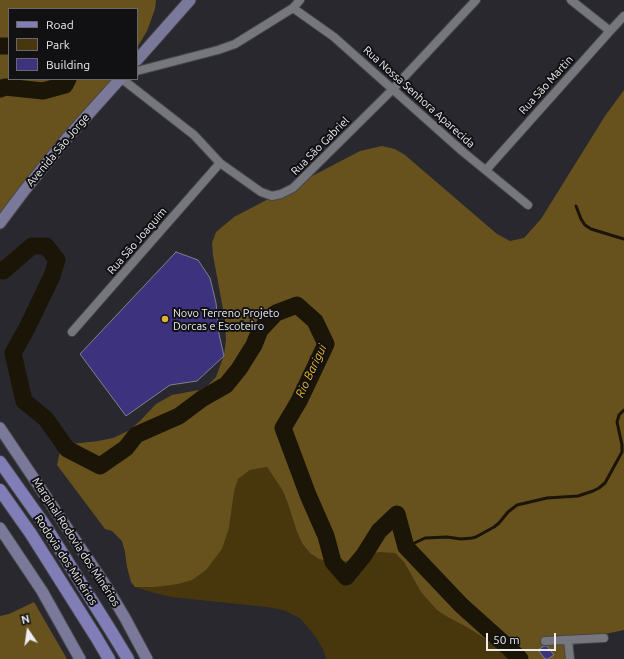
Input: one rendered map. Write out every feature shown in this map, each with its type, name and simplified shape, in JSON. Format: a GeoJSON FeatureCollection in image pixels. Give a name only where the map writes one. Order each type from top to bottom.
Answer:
{"type":"FeatureCollection","features":[{"type":"Feature","properties":{"kind":"main road"},"geometry":{"type":"LineString","coordinates":[[138,59],[190,0]]}},
{"type":"Feature","properties":{"kind":"main road","name":"Avenida São Jorge"},"geometry":{"type":"LineString","coordinates":[[0,223],[67,138],[120,80]]}},
{"type":"Feature","properties":{"kind":"main road","name":"Marginal Rodovia dos Minérios"},"geometry":{"type":"LineString","coordinates":[[0,428],[106,586],[147,659]]}},
{"type":"Feature","properties":{"kind":"main road","name":"Rodovia dos Minérios"},"geometry":{"type":"LineString","coordinates":[[0,462],[44,524],[128,659]]}},
{"type":"Feature","properties":{"kind":"main road","name":"Rodovia dos Minérios"},"geometry":{"type":"LineString","coordinates":[[0,490],[31,534],[109,659]]}},
{"type":"Feature","properties":{"kind":"main road"},"geometry":{"type":"LineString","coordinates":[[0,528],[42,592],[80,659]]}},
{"type":"Feature","properties":{"kind":"main road"},"geometry":{"type":"LineString","coordinates":[[96,637],[101,659]]}},
{"type":"Feature","properties":{"kind":"street"},"geometry":{"type":"LineString","coordinates":[[138,70],[218,50],[234,44],[293,8],[300,0]]}},
{"type":"Feature","properties":{"kind":"street","name":"Rua São Gabriel"},"geometry":{"type":"LineString","coordinates":[[122,80],[194,135],[220,163],[261,192],[272,196],[293,188],[393,89],[476,0]]}},
{"type":"Feature","properties":{"kind":"street"},"geometry":{"type":"LineString","coordinates":[[571,0],[610,31]]}},
{"type":"Feature","properties":{"kind":"street","name":"Rua Nossa Senhora Aparecida"},"geometry":{"type":"LineString","coordinates":[[293,8],[334,37],[462,151],[528,205]]}},
{"type":"Feature","properties":{"kind":"street","name":"Rua São Martin"},"geometry":{"type":"LineString","coordinates":[[486,170],[624,16]]}},
{"type":"Feature","properties":{"kind":"street","name":"Rua São Joaquim"},"geometry":{"type":"LineString","coordinates":[[72,332],[220,163]]}},
{"type":"Feature","properties":{"kind":"street"},"geometry":{"type":"LineString","coordinates":[[545,641],[604,638]]}},
{"type":"Feature","properties":{"kind":"street"},"geometry":{"type":"LineString","coordinates":[[568,640],[570,659]]}},
{"type":"Feature","properties":{"kind":"green space"},"geometry":{"type":"Polygon","coordinates":[[[267,467],[283,491],[302,543],[347,561],[379,551],[395,553],[404,562],[421,592],[446,616],[489,641],[512,659],[326,659],[324,651],[315,636],[300,618],[283,610],[171,597],[135,587],[155,587],[229,528],[234,492],[238,479],[250,470],[267,467]]]}},
{"type":"Feature","properties":{"kind":"shaded area"},"geometry":{"type":"Polygon","coordinates":[[[0,0],[156,0],[155,9],[147,31],[138,46],[138,8],[8,8],[8,80],[115,80],[19,196],[0,230],[0,0]]]}},
{"type":"Feature","properties":{"kind":"shaded area"},"geometry":{"type":"Polygon","coordinates":[[[624,90],[624,630],[581,640],[571,647],[569,659],[512,659],[489,641],[437,610],[421,592],[404,562],[395,553],[379,552],[347,561],[333,562],[319,559],[310,553],[302,543],[297,532],[283,491],[267,467],[250,470],[238,479],[234,492],[229,528],[222,549],[206,570],[192,580],[178,584],[155,587],[135,587],[131,582],[122,541],[112,531],[105,529],[57,465],[60,451],[71,444],[113,438],[128,431],[156,404],[172,395],[199,390],[207,386],[216,377],[224,355],[226,340],[225,320],[213,255],[212,243],[216,232],[234,217],[360,151],[382,146],[395,149],[405,155],[497,234],[510,241],[524,238],[541,219],[605,116],[624,90]]]}},
{"type":"Feature","properties":{"kind":"shaded area"},"geometry":{"type":"Polygon","coordinates":[[[34,602],[67,659],[0,659],[0,616],[9,614],[34,602]]]}},
{"type":"Feature","properties":{"kind":"building","name":"Novo Terreno Projeto Dorcas e Escoteiro"},"geometry":{"type":"Polygon","coordinates":[[[176,252],[198,260],[210,278],[216,303],[219,334],[224,356],[197,381],[170,385],[126,416],[80,354],[176,252]]]}},
{"type":"Feature","properties":{"kind":"building"},"geometry":{"type":"Polygon","coordinates":[[[544,646],[547,646],[554,655],[548,659],[545,659],[538,650],[544,646]]]}},
{"type":"Feature","properties":{"kind":"waterway","name":"Rio Barigui"},"geometry":{"type":"LineString","coordinates":[[0,46],[8,46]]}},
{"type":"Feature","properties":{"kind":"waterway","name":"Rio Barigui"},"geometry":{"type":"LineString","coordinates":[[0,89],[5,87],[43,91],[65,85],[68,80]]}},
{"type":"Feature","properties":{"kind":"waterway"},"geometry":{"type":"LineString","coordinates":[[576,206],[585,225],[591,229],[624,239]]}},
{"type":"Feature","properties":{"kind":"waterway","name":"Rio Barigui"},"geometry":{"type":"LineString","coordinates":[[0,270],[3,271],[32,246],[46,246],[57,260],[52,276],[13,353],[24,401],[46,419],[67,449],[100,466],[126,448],[136,435],[179,416],[203,398],[226,385],[239,369],[254,345],[260,330],[276,313],[297,305],[315,321],[326,344],[299,401],[283,428],[308,495],[326,536],[333,562],[346,577],[364,555],[379,531],[397,514],[406,547],[461,605],[520,659]]}},
{"type":"Feature","properties":{"kind":"waterway"},"geometry":{"type":"LineString","coordinates":[[406,547],[425,538],[447,537],[461,539],[476,537],[494,527],[517,505],[547,498],[578,496],[599,488],[605,483],[622,452],[617,422],[619,415],[624,410]]}},
{"type":"Feature","properties":{"kind":"place","name":"Novo Terreno Projeto Dorcas e Escoteiro"},"geometry":{"type":"Point","coordinates":[165,319]}}]}
